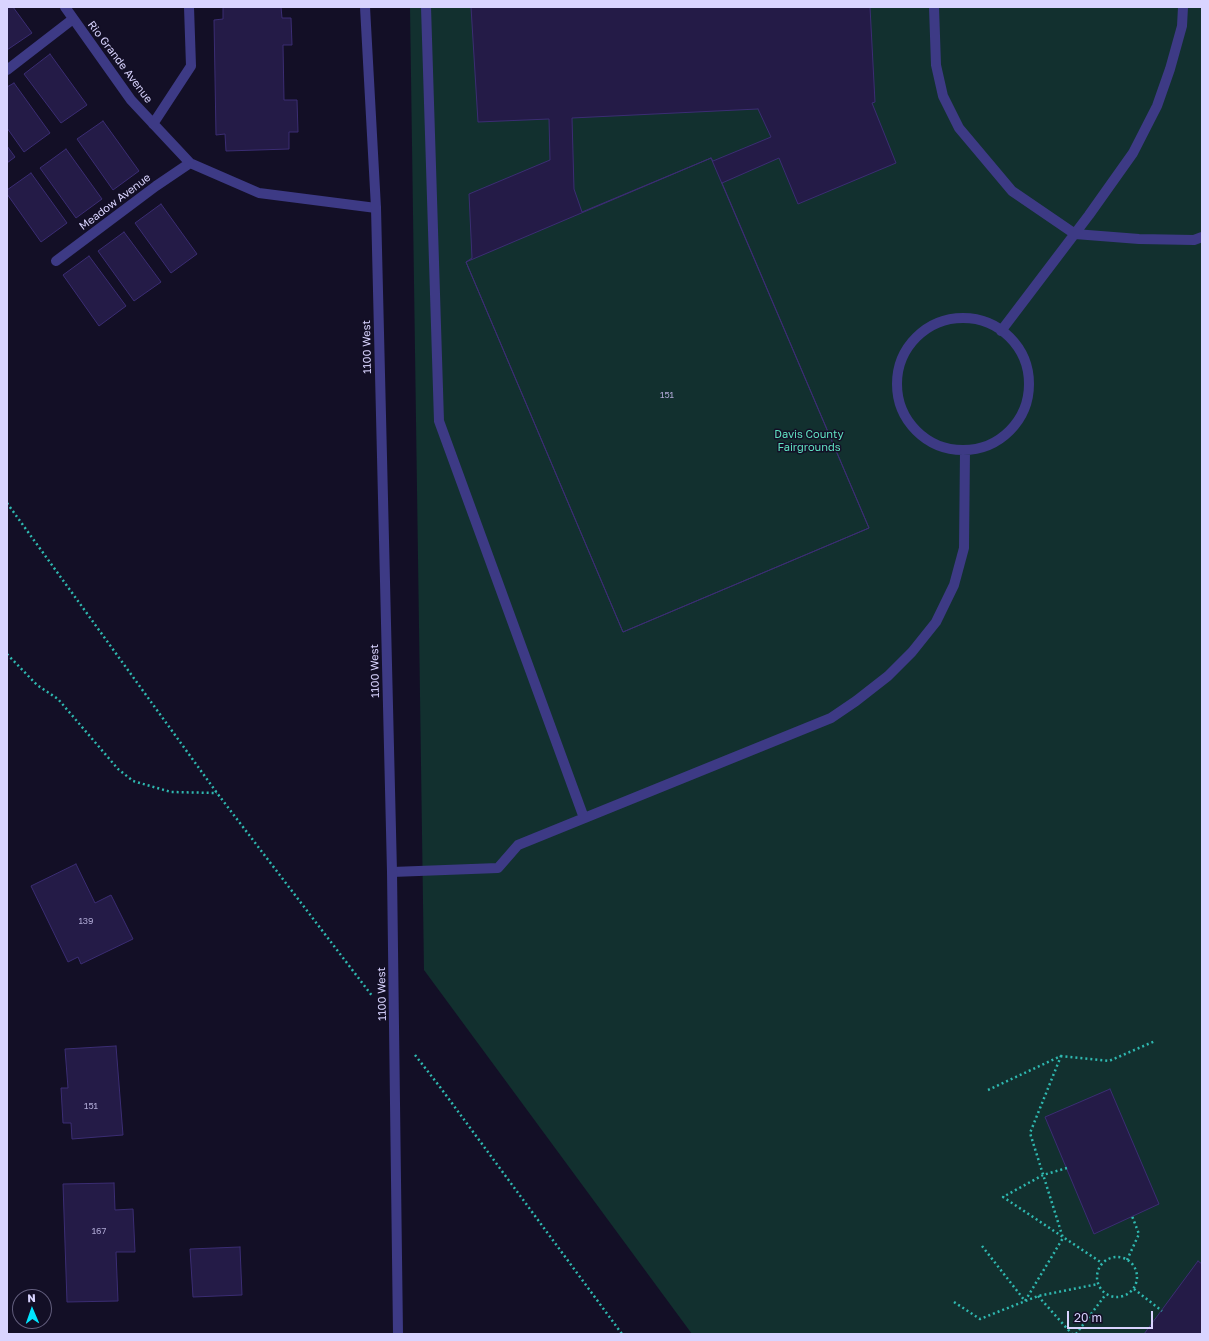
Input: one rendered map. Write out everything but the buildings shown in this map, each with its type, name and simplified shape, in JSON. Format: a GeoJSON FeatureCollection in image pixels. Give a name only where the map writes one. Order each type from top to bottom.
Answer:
{"type":"FeatureCollection","features":[{"type":"Feature","properties":{"kind":"street","name":"Rio Grande Avenue"},"geometry":{"type":"LineString","coordinates":[[65,7],[131,100],[190,162],[259,193],[376,208]]}},
{"type":"Feature","properties":{"kind":"street"},"geometry":{"type":"LineString","coordinates":[[153,124],[191,66],[189,7]]}},
{"type":"Feature","properties":{"kind":"street","name":"1100 West"},"geometry":{"type":"LineString","coordinates":[[365,7],[376,208],[392,872],[398,1334]]}},
{"type":"Feature","properties":{"kind":"street"},"geometry":{"type":"LineString","coordinates":[[426,7],[439,421],[584,818]]}},
{"type":"Feature","properties":{"kind":"street"},"geometry":{"type":"LineString","coordinates":[[934,7],[936,65],[943,96],[958,128],[1012,191],[1075,234],[1139,240],[1194,240],[1202,237]]}},
{"type":"Feature","properties":{"kind":"street"},"geometry":{"type":"LineString","coordinates":[[1001,331],[1075,234],[1133,152],[1157,106],[1170,69],[1182,26],[1183,7]]}},
{"type":"Feature","properties":{"kind":"street"},"geometry":{"type":"LineString","coordinates":[[7,70],[73,19]]}},
{"type":"Feature","properties":{"kind":"street","name":"Meadow Avenue"},"geometry":{"type":"LineString","coordinates":[[56,261],[190,162]]}},
{"type":"Feature","properties":{"kind":"street"},"geometry":{"type":"LineString","coordinates":[[949,319],[970,319],[991,324],[1009,336],[1022,353],[1029,374],[1029,395],[1022,415],[1009,432],[992,445],[971,451],[965,450],[951,450],[932,443],[916,431],[904,415],[897,396],[897,375],[903,356],[914,339],[930,327],[949,319]]}},
{"type":"Feature","properties":{"kind":"street"},"geometry":{"type":"LineString","coordinates":[[392,872],[498,868],[518,845],[831,718],[888,676],[908,657],[936,622],[954,585],[964,548],[965,450]]}},
{"type":"Feature","properties":{"kind":"path"},"geometry":{"type":"LineString","coordinates":[[7,503],[217,793],[298,898],[323,934],[346,962]]}},
{"type":"Feature","properties":{"kind":"path"},"geometry":{"type":"LineString","coordinates":[[7,654],[37,685],[58,699],[118,769],[133,781],[171,792],[217,793]]}},
{"type":"Feature","properties":{"kind":"path"},"geometry":{"type":"LineString","coordinates":[[988,1090],[1061,1056],[1109,1061],[1156,1041]]}},
{"type":"Feature","properties":{"kind":"path"},"geometry":{"type":"LineString","coordinates":[[414,1053],[436,1080],[622,1334]]}},
{"type":"Feature","properties":{"kind":"path"},"geometry":{"type":"LineString","coordinates":[[1025,1301],[1063,1238],[1030,1133],[1061,1056]]}},
{"type":"Feature","properties":{"kind":"path"},"geometry":{"type":"LineString","coordinates":[[1067,1168],[1043,1175],[1004,1196],[1063,1238],[1102,1263]]}},
{"type":"Feature","properties":{"kind":"path"},"geometry":{"type":"LineString","coordinates":[[1127,1260],[1139,1234],[1132,1216]]}},
{"type":"Feature","properties":{"kind":"path"},"geometry":{"type":"LineString","coordinates":[[982,1246],[1025,1301]]}},
{"type":"Feature","properties":{"kind":"path"},"geometry":{"type":"LineString","coordinates":[[1114,1257],[1127,1260],[1132,1264],[1136,1270],[1137,1277],[1134,1289],[1122,1297],[1115,1297],[1106,1294],[1101,1290],[1097,1278],[1098,1271],[1102,1263],[1114,1257]]}},
{"type":"Feature","properties":{"kind":"path"},"geometry":{"type":"LineString","coordinates":[[954,1302],[980,1319],[1038,1296],[1098,1284]]}},
{"type":"Feature","properties":{"kind":"path"},"geometry":{"type":"LineString","coordinates":[[1134,1289],[1162,1311]]}},
{"type":"Feature","properties":{"kind":"path"},"geometry":{"type":"LineString","coordinates":[[1076,1334],[1106,1294]]}},
{"type":"Feature","properties":{"kind":"path"},"geometry":{"type":"LineString","coordinates":[[1038,1296],[1072,1334]]}},
{"type":"Feature","properties":{"kind":"green space","name":"Davis County Fairgrounds"},"geometry":{"type":"Polygon","coordinates":[[[410,7],[1202,7],[1202,1334],[692,1334],[424,970],[410,7]]]}}]}
